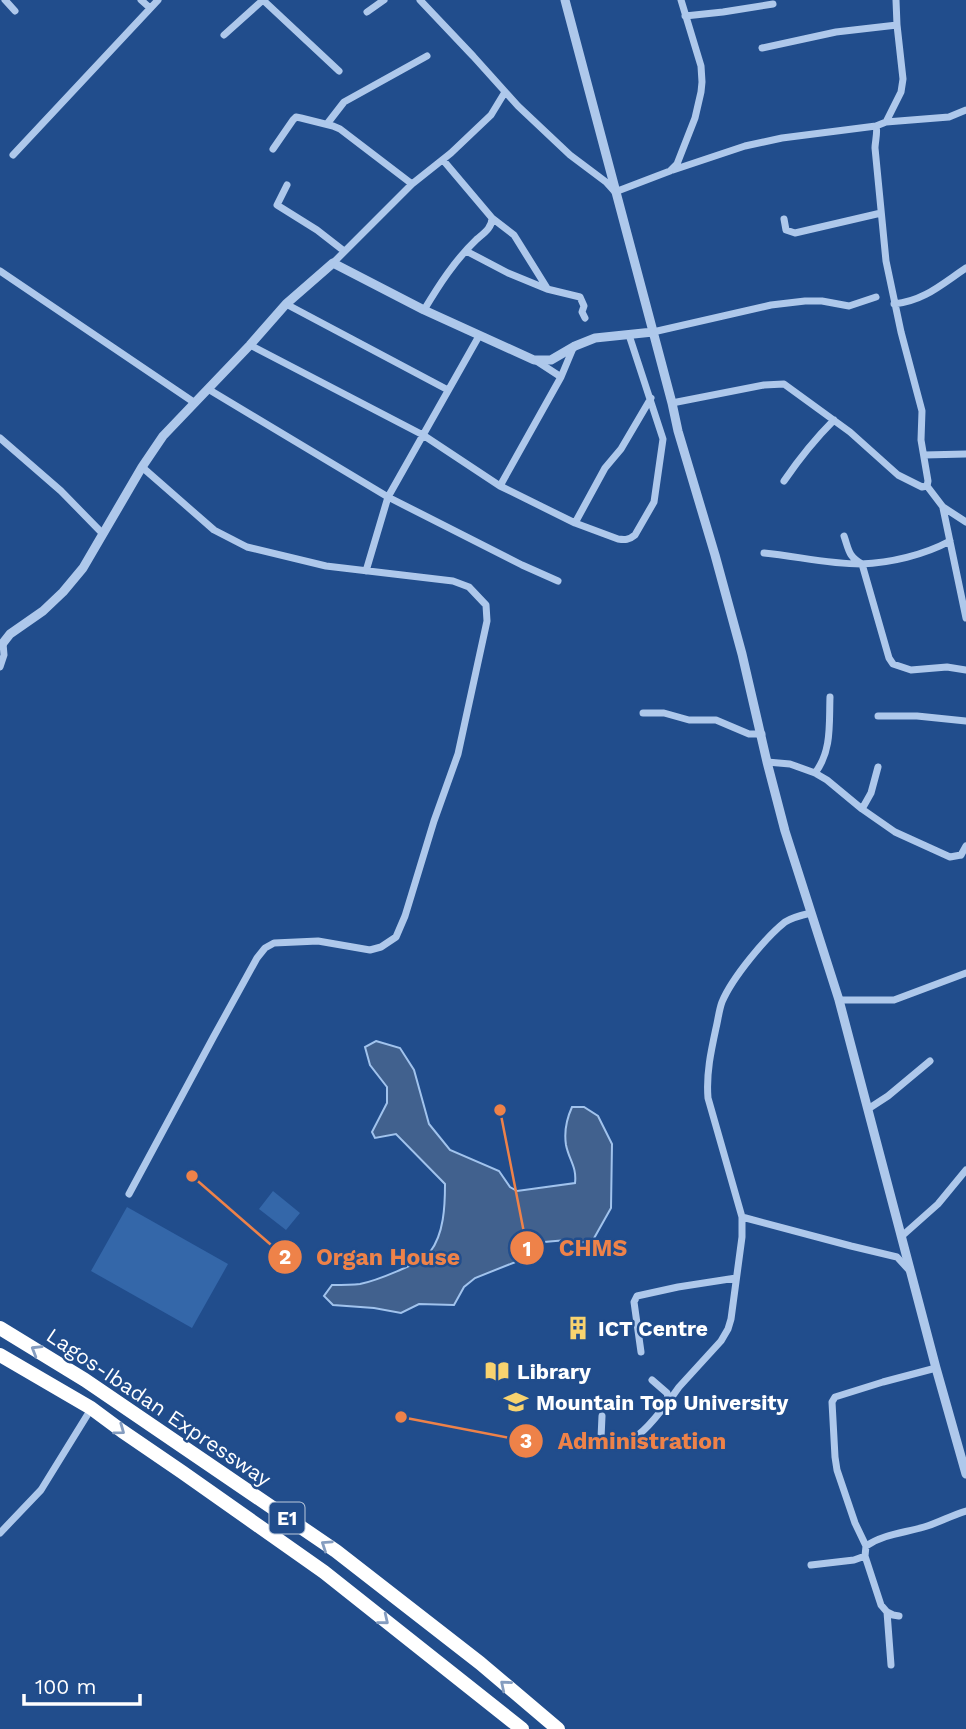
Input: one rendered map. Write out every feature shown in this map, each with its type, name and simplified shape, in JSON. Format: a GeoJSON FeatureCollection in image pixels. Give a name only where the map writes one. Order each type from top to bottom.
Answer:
{"type":"FeatureCollection","features":[{"type":"Feature","properties":{"kind":"highway","name":"Lagos-Ibadan Expressway"},"geometry":{"type":"LineString","coordinates":[[0,1328],[85,1380],[336,1551],[480,1663],[558,1729]]}},
{"type":"Feature","properties":{"kind":"highway","name":"Lagos-Ibadan Expressway"},"geometry":{"type":"LineString","coordinates":[[0,1355],[91,1408],[324,1572],[522,1729]]}},
{"type":"Feature","properties":{"kind":"street"},"geometry":{"type":"LineString","coordinates":[[5,0],[15,11]]}},
{"type":"Feature","properties":{"kind":"street"},"geometry":{"type":"LineString","coordinates":[[141,0],[150,8]]}},
{"type":"Feature","properties":{"kind":"street"},"geometry":{"type":"LineString","coordinates":[[13,155],[158,0]]}},
{"type":"Feature","properties":{"kind":"street"},"geometry":{"type":"LineString","coordinates":[[224,36],[263,0],[339,71]]}},
{"type":"Feature","properties":{"kind":"street"},"geometry":{"type":"LineString","coordinates":[[367,12],[384,0]]}},
{"type":"Feature","properties":{"kind":"street"},"geometry":{"type":"LineString","coordinates":[[420,0],[518,106],[570,155],[615,192]]}},
{"type":"Feature","properties":{"kind":"street"},"geometry":{"type":"LineString","coordinates":[[565,0],[678,431],[743,654],[785,831],[839,1000],[966,1474]]}},
{"type":"Feature","properties":{"kind":"street"},"geometry":{"type":"LineString","coordinates":[[670,171],[677,164],[695,118],[702,82],[701,66],[681,0]]}},
{"type":"Feature","properties":{"kind":"street"},"geometry":{"type":"LineString","coordinates":[[886,122],[901,92],[903,79],[896,0]]}},
{"type":"Feature","properties":{"kind":"street"},"geometry":{"type":"LineString","coordinates":[[685,16],[773,4]]}},
{"type":"Feature","properties":{"kind":"street"},"geometry":{"type":"LineString","coordinates":[[762,48],[836,33],[897,25]]}},
{"type":"Feature","properties":{"kind":"street"},"geometry":{"type":"LineString","coordinates":[[327,124],[344,102],[427,56]]}},
{"type":"Feature","properties":{"kind":"street"},"geometry":{"type":"LineString","coordinates":[[0,667],[5,655],[1,642],[43,611],[83,568],[163,436],[286,304],[333,263],[412,184],[443,160],[491,115],[505,92]]}},
{"type":"Feature","properties":{"kind":"street"},"geometry":{"type":"LineString","coordinates":[[615,192],[744,146],[782,138],[876,126],[886,122],[949,117],[966,110]]}},
{"type":"Feature","properties":{"kind":"street"},"geometry":{"type":"LineString","coordinates":[[273,149],[296,117],[327,124],[340,129],[412,184]]}},
{"type":"Feature","properties":{"kind":"street"},"geometry":{"type":"LineString","coordinates":[[876,126],[878,129],[875,148],[886,261],[894,304],[922,411],[921,440],[927,486],[943,507],[966,522]]}},
{"type":"Feature","properties":{"kind":"street"},"geometry":{"type":"LineString","coordinates":[[443,160],[492,218],[514,235],[547,289]]}},
{"type":"Feature","properties":{"kind":"street"},"geometry":{"type":"LineString","coordinates":[[287,185],[277,205],[344,251]]}},
{"type":"Feature","properties":{"kind":"street"},"geometry":{"type":"LineString","coordinates":[[785,219],[786,230],[795,233],[881,212]]}},
{"type":"Feature","properties":{"kind":"street"},"geometry":{"type":"LineString","coordinates":[[424,310],[442,280],[489,228],[492,218]]}},
{"type":"Feature","properties":{"kind":"street"},"geometry":{"type":"LineString","coordinates":[[466,251],[547,289],[580,297],[585,318]]}},
{"type":"Feature","properties":{"kind":"street"},"geometry":{"type":"LineString","coordinates":[[333,263],[424,310],[534,360],[561,377]]}},
{"type":"Feature","properties":{"kind":"street"},"geometry":{"type":"LineString","coordinates":[[0,271],[195,403]]}},
{"type":"Feature","properties":{"kind":"street"},"geometry":{"type":"LineString","coordinates":[[894,304],[920,298],[965,272]]}},
{"type":"Feature","properties":{"kind":"street"},"geometry":{"type":"LineString","coordinates":[[534,360],[551,360],[595,338],[653,332],[771,305],[822,301],[849,306],[876,297]]}},
{"type":"Feature","properties":{"kind":"street"},"geometry":{"type":"LineString","coordinates":[[286,304],[448,390]]}},
{"type":"Feature","properties":{"kind":"street"},"geometry":{"type":"LineString","coordinates":[[366,571],[388,497],[480,335]]}},
{"type":"Feature","properties":{"kind":"street"},"geometry":{"type":"LineString","coordinates":[[250,345],[423,435],[500,486],[575,523],[625,540],[635,535],[654,502],[663,439],[629,335]]}},
{"type":"Feature","properties":{"kind":"street"},"geometry":{"type":"LineString","coordinates":[[500,486],[561,377],[575,346]]}},
{"type":"Feature","properties":{"kind":"street"},"geometry":{"type":"LineString","coordinates":[[672,403],[781,383],[850,432],[898,475],[922,487],[927,486]]}},
{"type":"Feature","properties":{"kind":"street"},"geometry":{"type":"LineString","coordinates":[[208,388],[388,497],[558,582]]}},
{"type":"Feature","properties":{"kind":"street"},"geometry":{"type":"LineString","coordinates":[[575,523],[605,468],[621,449],[651,398]]}},
{"type":"Feature","properties":{"kind":"street"},"geometry":{"type":"LineString","coordinates":[[784,481],[811,443],[834,421]]}},
{"type":"Feature","properties":{"kind":"street"},"geometry":{"type":"LineString","coordinates":[[0,438],[61,491],[103,534]]}},
{"type":"Feature","properties":{"kind":"street"},"geometry":{"type":"LineString","coordinates":[[924,454],[966,454]]}},
{"type":"Feature","properties":{"kind":"street"},"geometry":{"type":"LineString","coordinates":[[129,1194],[214,1035],[265,948],[274,943],[303,940],[370,950],[381,947],[396,937],[458,754],[487,621],[486,605],[469,587],[453,581],[326,566],[247,547],[214,530],[142,467]]}},
{"type":"Feature","properties":{"kind":"street"},"geometry":{"type":"LineString","coordinates":[[943,507],[966,618]]}},
{"type":"Feature","properties":{"kind":"street"},"geometry":{"type":"LineString","coordinates":[[956,516],[966,515]]}},
{"type":"Feature","properties":{"kind":"street"},"geometry":{"type":"LineString","coordinates":[[844,536],[853,559],[862,564],[889,659],[893,664],[911,670],[947,667],[966,670]]}},
{"type":"Feature","properties":{"kind":"street"},"geometry":{"type":"LineString","coordinates":[[764,553],[862,564],[915,555],[950,541]]}},
{"type":"Feature","properties":{"kind":"street"},"geometry":{"type":"LineString","coordinates":[[815,773],[826,752],[830,697]]}},
{"type":"Feature","properties":{"kind":"street"},"geometry":{"type":"LineString","coordinates":[[643,713],[664,713],[689,720],[716,720],[749,734],[762,734]]}},
{"type":"Feature","properties":{"kind":"street"},"geometry":{"type":"LineString","coordinates":[[878,716],[917,716],[966,721]]}},
{"type":"Feature","properties":{"kind":"street"},"geometry":{"type":"LineString","coordinates":[[767,762],[790,764],[815,773],[895,832],[950,857],[961,855]]}},
{"type":"Feature","properties":{"kind":"street"},"geometry":{"type":"LineString","coordinates":[[862,809],[871,793],[878,767]]}},
{"type":"Feature","properties":{"kind":"street"},"geometry":{"type":"LineString","coordinates":[[961,855],[966,846]]}},
{"type":"Feature","properties":{"kind":"street"},"geometry":{"type":"LineString","coordinates":[[961,855],[966,863]]}},
{"type":"Feature","properties":{"kind":"street"},"geometry":{"type":"LineString","coordinates":[[602,1416],[601,1438],[606,1445],[619,1444],[642,1434],[679,1387],[721,1341],[731,1319],[742,1237],[742,1217],[708,1098],[707,1082],[714,1038],[722,1003],[748,962],[785,922],[811,913]]}},
{"type":"Feature","properties":{"kind":"street"},"geometry":{"type":"LineString","coordinates":[[839,1000],[894,1000],[966,973]]}},
{"type":"Feature","properties":{"kind":"street"},"geometry":{"type":"LineString","coordinates":[[868,1109],[930,1061]]}},
{"type":"Feature","properties":{"kind":"street"},"geometry":{"type":"LineString","coordinates":[[902,1236],[938,1204],[966,1170]]}},
{"type":"Feature","properties":{"kind":"street"},"geometry":{"type":"LineString","coordinates":[[742,1217],[897,1257],[911,1275]]}},
{"type":"Feature","properties":{"kind":"street"},"geometry":{"type":"LineString","coordinates":[[641,1352],[635,1302],[637,1296],[678,1286],[736,1278]]}},
{"type":"Feature","properties":{"kind":"street"},"geometry":{"type":"LineString","coordinates":[[900,1616],[887,1612],[881,1605],[865,1556],[866,1546],[837,1470],[832,1402],[835,1397],[936,1368]]}},
{"type":"Feature","properties":{"kind":"street"},"geometry":{"type":"LineString","coordinates":[[652,1380],[667,1393],[669,1401]]}},
{"type":"Feature","properties":{"kind":"street"},"geometry":{"type":"LineString","coordinates":[[0,1533],[41,1490],[91,1408]]}},
{"type":"Feature","properties":{"kind":"street"},"geometry":{"type":"LineString","coordinates":[[866,1546],[891,1534],[922,1528],[966,1511]]}},
{"type":"Feature","properties":{"kind":"street"},"geometry":{"type":"LineString","coordinates":[[811,1565],[854,1560],[865,1556]]}},
{"type":"Feature","properties":{"kind":"street"},"geometry":{"type":"LineString","coordinates":[[887,1612],[891,1665]]}},
{"type":"Feature","properties":{"kind":"shaded area"},"geometry":{"type":"Polygon","coordinates":[[[376,1041],[400,1048],[414,1070],[429,1124],[450,1150],[499,1171],[510,1187],[517,1191],[575,1183],[575,1172],[565,1140],[572,1107],[584,1107],[598,1116],[612,1144],[611,1208],[593,1240],[579,1243],[567,1240],[544,1242],[518,1261],[475,1278],[464,1287],[454,1305],[419,1304],[401,1313],[333,1305],[324,1296],[332,1285],[367,1282],[425,1257],[435,1245],[443,1220],[445,1184],[396,1134],[375,1138],[372,1132],[387,1103],[387,1087],[370,1065],[365,1047],[376,1041]]]}},
{"type":"Feature","properties":{"kind":"shaded area"},"geometry":{"type":"Polygon","coordinates":[[[273,1191],[300,1213],[286,1230],[259,1209],[273,1191]]]}},
{"type":"Feature","properties":{"kind":"shaded area"},"geometry":{"type":"Polygon","coordinates":[[[127,1207],[228,1264],[192,1328],[91,1271],[127,1207]]]}},
{"type":"Feature","properties":{"kind":"place","name":"CHMS"},"geometry":{"type":"Point","coordinates":[500,1110]}},
{"type":"Feature","properties":{"kind":"place","name":"Organ House"},"geometry":{"type":"Point","coordinates":[192,1176]}},
{"type":"Feature","properties":{"kind":"place","name":"ICT Centre"},"geometry":{"type":"Point","coordinates":[578,1328]}},
{"type":"Feature","properties":{"kind":"place","name":"Library"},"geometry":{"type":"Point","coordinates":[497,1371]}},
{"type":"Feature","properties":{"kind":"place","name":"Mountain Top University"},"geometry":{"type":"Point","coordinates":[516,1402]}},
{"type":"Feature","properties":{"kind":"place","name":"Administration"},"geometry":{"type":"Point","coordinates":[401,1417]}}]}
